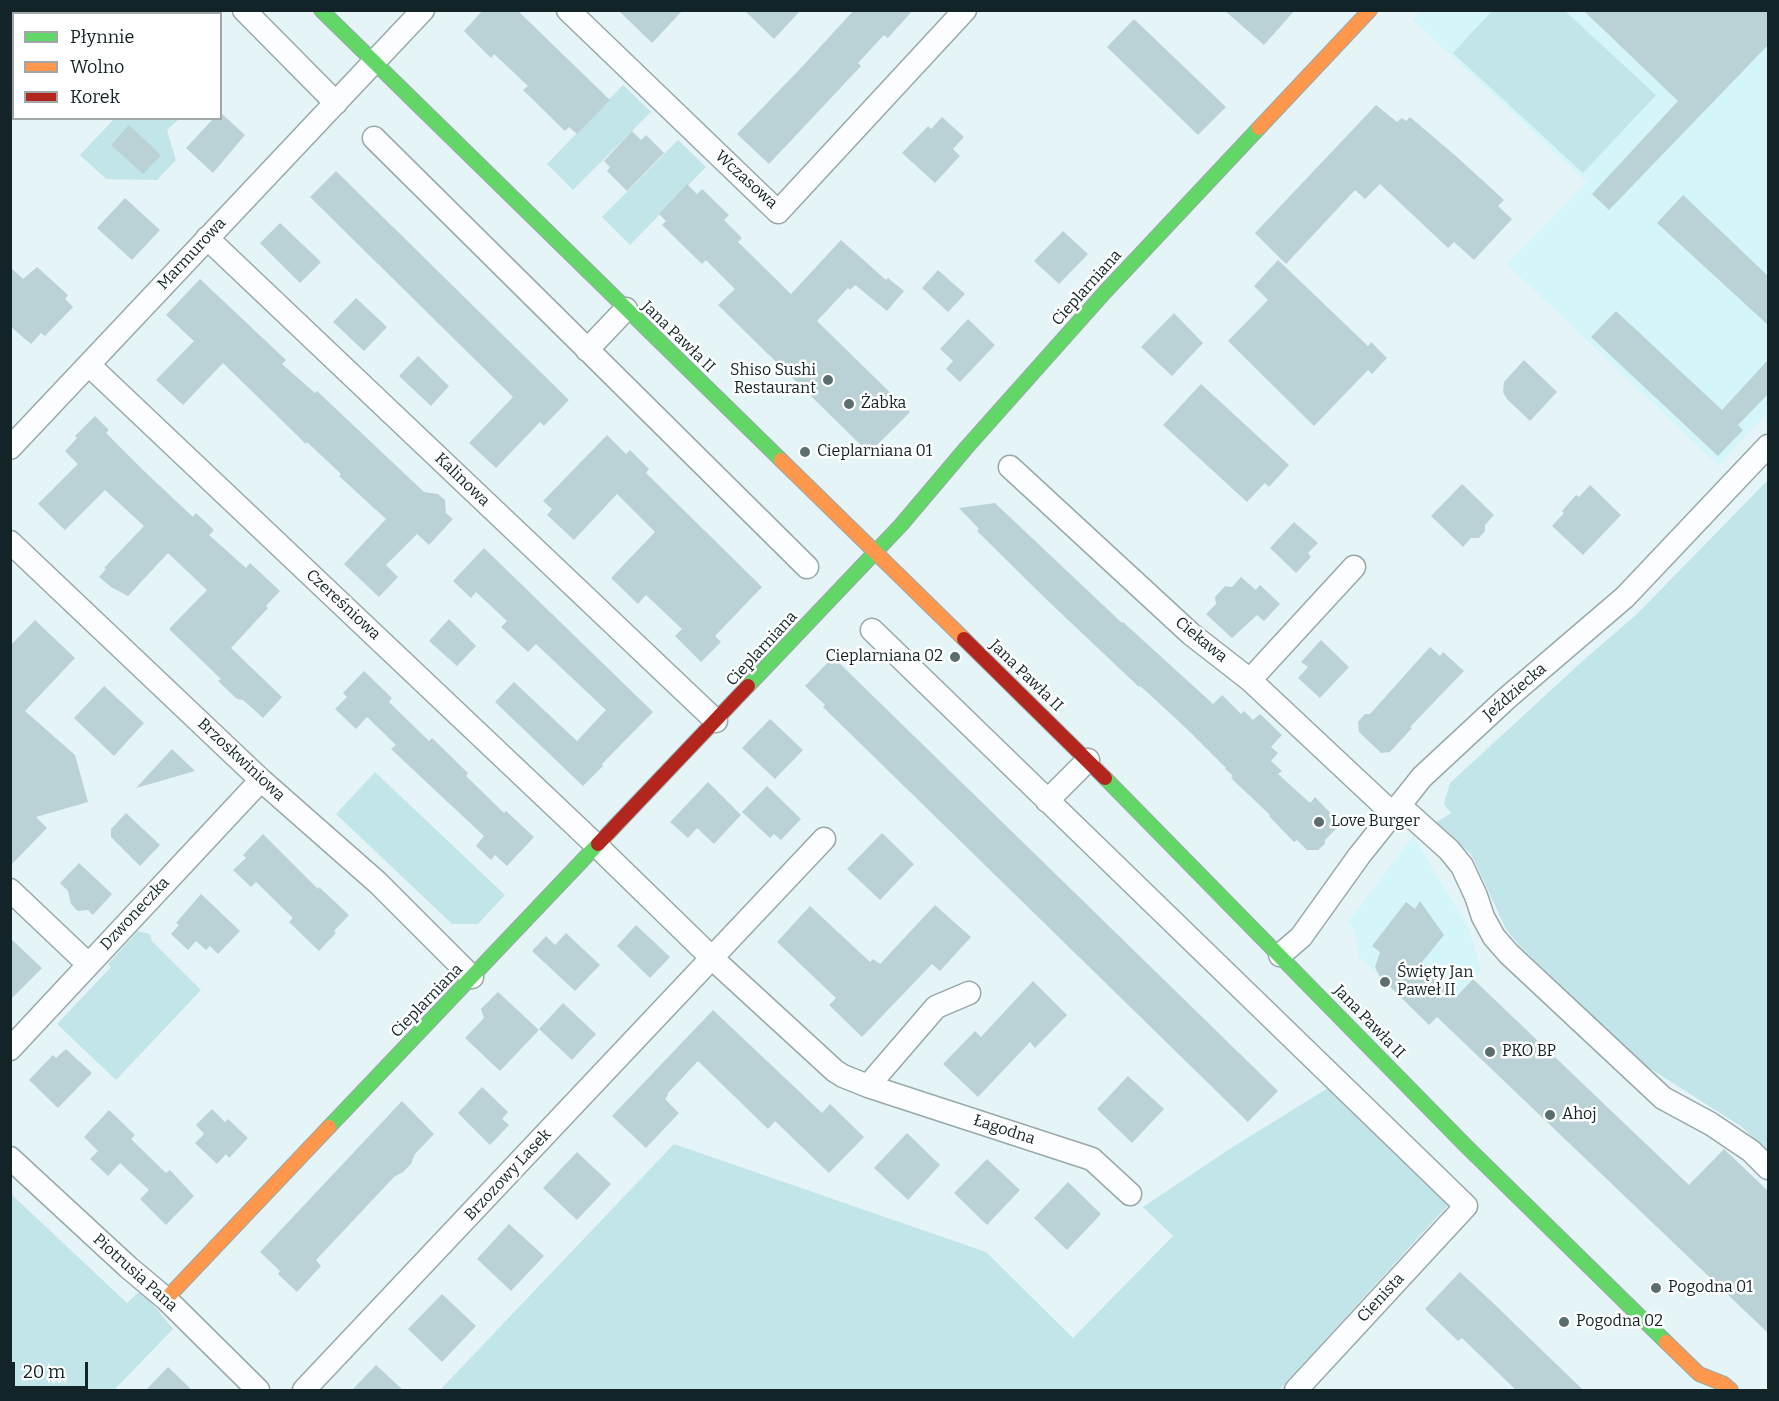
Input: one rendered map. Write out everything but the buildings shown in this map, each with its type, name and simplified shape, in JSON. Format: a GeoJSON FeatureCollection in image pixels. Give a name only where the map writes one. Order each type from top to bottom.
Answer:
{"type":"FeatureCollection","features":[{"type":"Feature","properties":{"kind":"street"},"geometry":{"type":"LineString","coordinates":[[244,10],[336,103]]}},
{"type":"Feature","properties":{"kind":"street","name":"Jana Pawła II"},"geometry":{"type":"LineString","coordinates":[[321,10],[1088,760],[1466,1146],[1699,1374],[1724,1384],[1731,1390]]}},
{"type":"Feature","properties":{"kind":"street","name":"Marmurowa"},"geometry":{"type":"LineString","coordinates":[[10,447],[423,10]]}},
{"type":"Feature","properties":{"kind":"street","name":"Wczasowa"},"geometry":{"type":"LineString","coordinates":[[568,10],[778,212],[964,10]]}},
{"type":"Feature","properties":{"kind":"street","name":"Cieplarniana"},"geometry":{"type":"LineString","coordinates":[[166,1299],[901,525],[967,447],[1106,292],[1370,10]]}},
{"type":"Feature","properties":{"kind":"street"},"geometry":{"type":"LineString","coordinates":[[374,138],[807,567]]}},
{"type":"Feature","properties":{"kind":"street","name":"Kalinowa"},"geometry":{"type":"LineString","coordinates":[[207,238],[716,721]]}},
{"type":"Feature","properties":{"kind":"street"},"geometry":{"type":"LineString","coordinates":[[587,350],[626,309]]}},
{"type":"Feature","properties":{"kind":"street","name":"Czereśniowa"},"geometry":{"type":"LineString","coordinates":[[89,365],[597,846]]}},
{"type":"Feature","properties":{"kind":"street","name":"Jeździecka"},"geometry":{"type":"LineString","coordinates":[[1280,955],[1300,937],[1395,809],[1422,777],[1507,698],[1625,597],[1768,446]]}},
{"type":"Feature","properties":{"kind":"street","name":"Ciekawa"},"geometry":{"type":"LineString","coordinates":[[1010,467],[1191,634],[1250,680],[1395,809],[1449,849],[1462,866],[1483,917],[1494,937],[1509,954],[1663,1098],[1711,1124],[1751,1151],[1768,1168]]}},
{"type":"Feature","properties":{"kind":"street","name":"Brzoskwiniowa"},"geometry":{"type":"LineString","coordinates":[[10,542],[261,780],[378,883],[472,977]]}},
{"type":"Feature","properties":{"kind":"street"},"geometry":{"type":"LineString","coordinates":[[1250,680],[1354,567]]}},
{"type":"Feature","properties":{"kind":"street"},"geometry":{"type":"LineString","coordinates":[[872,630],[1047,801],[1088,760]]}},
{"type":"Feature","properties":{"kind":"street","name":"Dzwoneczka"},"geometry":{"type":"LineString","coordinates":[[10,1049],[261,780]]}},
{"type":"Feature","properties":{"kind":"street","name":"Cienista"},"geometry":{"type":"LineString","coordinates":[[1047,801],[1466,1206],[1296,1390]]}},
{"type":"Feature","properties":{"kind":"street"},"geometry":{"type":"LineString","coordinates":[[713,958],[824,839]]}},
{"type":"Feature","properties":{"kind":"street","name":"Łagodna"},"geometry":{"type":"LineString","coordinates":[[597,846],[835,1071],[868,1086],[1092,1159],[1130,1194]]}},
{"type":"Feature","properties":{"kind":"street"},"geometry":{"type":"LineString","coordinates":[[10,890],[88,964]]}},
{"type":"Feature","properties":{"kind":"street","name":"Brzozowy Lasek"},"geometry":{"type":"LineString","coordinates":[[304,1390],[713,958]]}},
{"type":"Feature","properties":{"kind":"street"},"geometry":{"type":"LineString","coordinates":[[868,1086],[936,1007],[969,993]]}},
{"type":"Feature","properties":{"kind":"street","name":"Piotrusia Pana"},"geometry":{"type":"LineString","coordinates":[[10,1158],[166,1299],[258,1390]]}},
{"type":"Feature","properties":{"kind":"street","name":"Jana Pawła II"},"geometry":{"type":"LineString","coordinates":[[1699,1374],[1705,1390]]}},
{"type":"Feature","properties":{"kind":"shaded area"},"geometry":{"type":"Polygon","coordinates":[[[1422,10],[1768,11],[1768,412],[1718,465],[1507,264],[1587,182],[1413,20],[1422,10]]]}},
{"type":"Feature","properties":{"kind":"shaded area"},"geometry":{"type":"Polygon","coordinates":[[[1493,10],[1565,11],[1656,95],[1583,173],[1453,53],[1493,10]]]}},
{"type":"Feature","properties":{"kind":"shaded area"},"geometry":{"type":"Polygon","coordinates":[[[623,85],[651,112],[573,190],[547,164],[623,85]]]}},
{"type":"Feature","properties":{"kind":"shaded area"},"geometry":{"type":"Polygon","coordinates":[[[113,120],[178,120],[167,130],[176,160],[157,180],[106,179],[80,155],[113,120]]]}},
{"type":"Feature","properties":{"kind":"shaded area"},"geometry":{"type":"Polygon","coordinates":[[[678,140],[706,167],[630,245],[602,217],[678,140]]]}},
{"type":"Feature","properties":{"kind":"shaded area"},"geometry":{"type":"Polygon","coordinates":[[[1768,480],[1768,1153],[1742,1127],[1643,1064],[1520,946],[1506,929],[1471,854],[1435,823],[1451,813],[1444,804],[1450,783],[1636,615],[1768,480]]]}},
{"type":"Feature","properties":{"kind":"shaded area"},"geometry":{"type":"Polygon","coordinates":[[[375,772],[505,895],[478,924],[452,924],[336,814],[375,772]]]}},
{"type":"Feature","properties":{"kind":"shaded area"},"geometry":{"type":"Polygon","coordinates":[[[1413,836],[1469,929],[1481,970],[1429,1025],[1359,956],[1355,931],[1348,922],[1413,836]]]}},
{"type":"Feature","properties":{"kind":"shaded area"},"geometry":{"type":"Polygon","coordinates":[[[138,931],[150,934],[152,941],[201,990],[116,1080],[57,1024],[111,967],[108,964],[138,931]]]}},
{"type":"Feature","properties":{"kind":"shaded area"},"geometry":{"type":"Polygon","coordinates":[[[1328,1088],[1448,1205],[1279,1390],[440,1390],[674,1144],[986,1252],[1073,1338],[1173,1236],[1143,1207],[1228,1150],[1328,1088]]]}},
{"type":"Feature","properties":{"kind":"shaded area"},"geometry":{"type":"Polygon","coordinates":[[[10,1193],[127,1303],[141,1290],[173,1329],[114,1390],[11,1390],[10,1193]]]}},
{"type":"Feature","properties":{"kind":"traffic: fast"},"geometry":{"type":"LineString","coordinates":[[321,10],[781,460]]}},
{"type":"Feature","properties":{"kind":"traffic: fast"},"geometry":{"type":"LineString","coordinates":[[748,686],[901,525],[1105,292],[1259,128]]}},
{"type":"Feature","properties":{"kind":"traffic: fast"},"geometry":{"type":"LineString","coordinates":[[1105,778],[1466,1146],[1666,1342]]}},
{"type":"Feature","properties":{"kind":"traffic: fast"},"geometry":{"type":"LineString","coordinates":[[329,1127],[598,844]]}},
{"type":"Feature","properties":{"kind":"traffic: slow"},"geometry":{"type":"LineString","coordinates":[[1259,128],[1370,10]]}},
{"type":"Feature","properties":{"kind":"traffic: slow"},"geometry":{"type":"LineString","coordinates":[[781,460],[964,639]]}},
{"type":"Feature","properties":{"kind":"traffic: slow"},"geometry":{"type":"LineString","coordinates":[[166,1299],[329,1127]]}},
{"type":"Feature","properties":{"kind":"traffic: slow"},"geometry":{"type":"LineString","coordinates":[[1666,1342],[1699,1374],[1724,1384],[1731,1390]]}},
{"type":"Feature","properties":{"kind":"traffic: jam"},"geometry":{"type":"LineString","coordinates":[[964,639],[1105,778]]}},
{"type":"Feature","properties":{"kind":"traffic: jam"},"geometry":{"type":"LineString","coordinates":[[598,844],[748,686]]}},
{"type":"Feature","properties":{"kind":"place","name":"Shiso Sushi Restaurant"},"geometry":{"type":"Point","coordinates":[828,380]}},
{"type":"Feature","properties":{"kind":"place","name":"Żabka"},"geometry":{"type":"Point","coordinates":[849,404]}},
{"type":"Feature","properties":{"kind":"place","name":"Cieplarniana 01"},"geometry":{"type":"Point","coordinates":[805,452]}},
{"type":"Feature","properties":{"kind":"place","name":"Cieplarniana 02"},"geometry":{"type":"Point","coordinates":[955,657]}},
{"type":"Feature","properties":{"kind":"place","name":"Love Burger"},"geometry":{"type":"Point","coordinates":[1319,822]}},
{"type":"Feature","properties":{"kind":"place","name":"Święty Jan Paweł II"},"geometry":{"type":"Point","coordinates":[1385,982]}},
{"type":"Feature","properties":{"kind":"place","name":"PKO BP"},"geometry":{"type":"Point","coordinates":[1490,1052]}},
{"type":"Feature","properties":{"kind":"place","name":"Ahoj"},"geometry":{"type":"Point","coordinates":[1550,1115]}},
{"type":"Feature","properties":{"kind":"place","name":"Pogodna 01"},"geometry":{"type":"Point","coordinates":[1656,1288]}},
{"type":"Feature","properties":{"kind":"place","name":"Pogodna 02"},"geometry":{"type":"Point","coordinates":[1564,1322]}}]}
